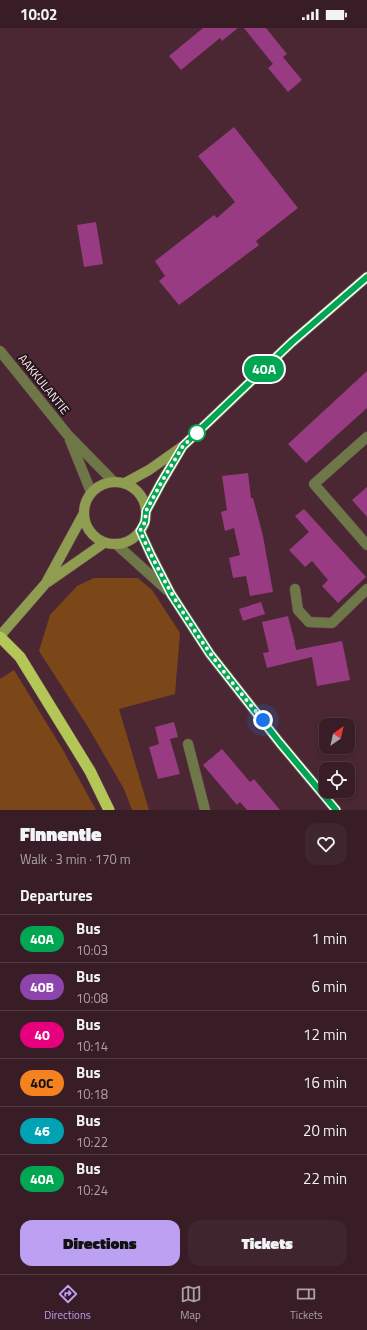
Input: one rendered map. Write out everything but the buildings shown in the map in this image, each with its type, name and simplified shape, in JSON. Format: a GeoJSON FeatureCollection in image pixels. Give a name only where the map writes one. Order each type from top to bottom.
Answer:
{"type":"FeatureCollection","features":[{"type":"Feature","properties":{"kind":"highway"},"geometry":{"type":"LineString","coordinates":[[0,637],[20,657],[86,765],[109,810]]}},
{"type":"Feature","properties":{"kind":"main road"},"geometry":{"type":"LineString","coordinates":[[125,483],[149,470],[183,446],[292,342],[367,277]]}},
{"type":"Feature","properties":{"kind":"main road"},"geometry":{"type":"LineString","coordinates":[[146,511],[183,446]]}},
{"type":"Feature","properties":{"kind":"main road"},"geometry":{"type":"LineString","coordinates":[[113,481],[125,483],[140,494],[146,511],[145,522],[134,538],[126,542],[116,544],[104,543],[89,532],[85,524],[83,515],[86,499],[91,492],[105,483],[113,481]]}},
{"type":"Feature","properties":{"kind":"main road"},"geometry":{"type":"LineString","coordinates":[[0,637],[46,583],[83,515]]}},
{"type":"Feature","properties":{"kind":"main road"},"geometry":{"type":"LineString","coordinates":[[46,583],[104,543]]}},
{"type":"Feature","properties":{"kind":"street","name":"AAKKULANTIE"},"geometry":{"type":"LineString","coordinates":[[0,351],[68,434],[113,481]]}},
{"type":"Feature","properties":{"kind":"street","name":"AAKKULANTIE"},"geometry":{"type":"LineString","coordinates":[[68,434],[91,492]]}},
{"type":"Feature","properties":{"kind":"street"},"geometry":{"type":"LineString","coordinates":[[367,437],[314,484],[367,545]]}},
{"type":"Feature","properties":{"kind":"street"},"geometry":{"type":"LineString","coordinates":[[140,531],[171,594],[210,654],[280,743],[336,810]]}},
{"type":"Feature","properties":{"kind":"street"},"geometry":{"type":"LineString","coordinates":[[116,544],[171,594]]}},
{"type":"Feature","properties":{"kind":"street"},"geometry":{"type":"LineString","coordinates":[[294,589],[298,610],[309,622],[332,622],[367,589]]}},
{"type":"Feature","properties":{"kind":"street"},"geometry":{"type":"LineString","coordinates":[[188,744],[205,810]]}},
{"type":"Feature","properties":{"kind":"shaded area"},"geometry":{"type":"Polygon","coordinates":[[[94,578],[138,578],[152,590],[180,633],[175,694],[119,709],[149,810],[132,810],[124,789],[88,727],[39,651],[50,615],[77,586],[94,578]]]}},
{"type":"Feature","properties":{"kind":"shaded area"},"geometry":{"type":"Polygon","coordinates":[[[14,670],[63,750],[96,810],[0,810],[0,679],[14,670]]]}},
{"type":"Feature","properties":{"kind":"bus line","name":"40A"},"geometry":{"type":"LineString","coordinates":[[336,810],[280,743],[210,654],[171,594],[140,531],[145,522],[146,511],[183,446],[292,342],[367,277]]}},
{"type":"Feature","properties":{"kind":"route"},"geometry":{"type":"LineString","coordinates":[[197,433],[200,430],[183,446],[161,483],[146,511],[145,522],[140,531],[171,594],[210,654],[263,720]]}}]}
